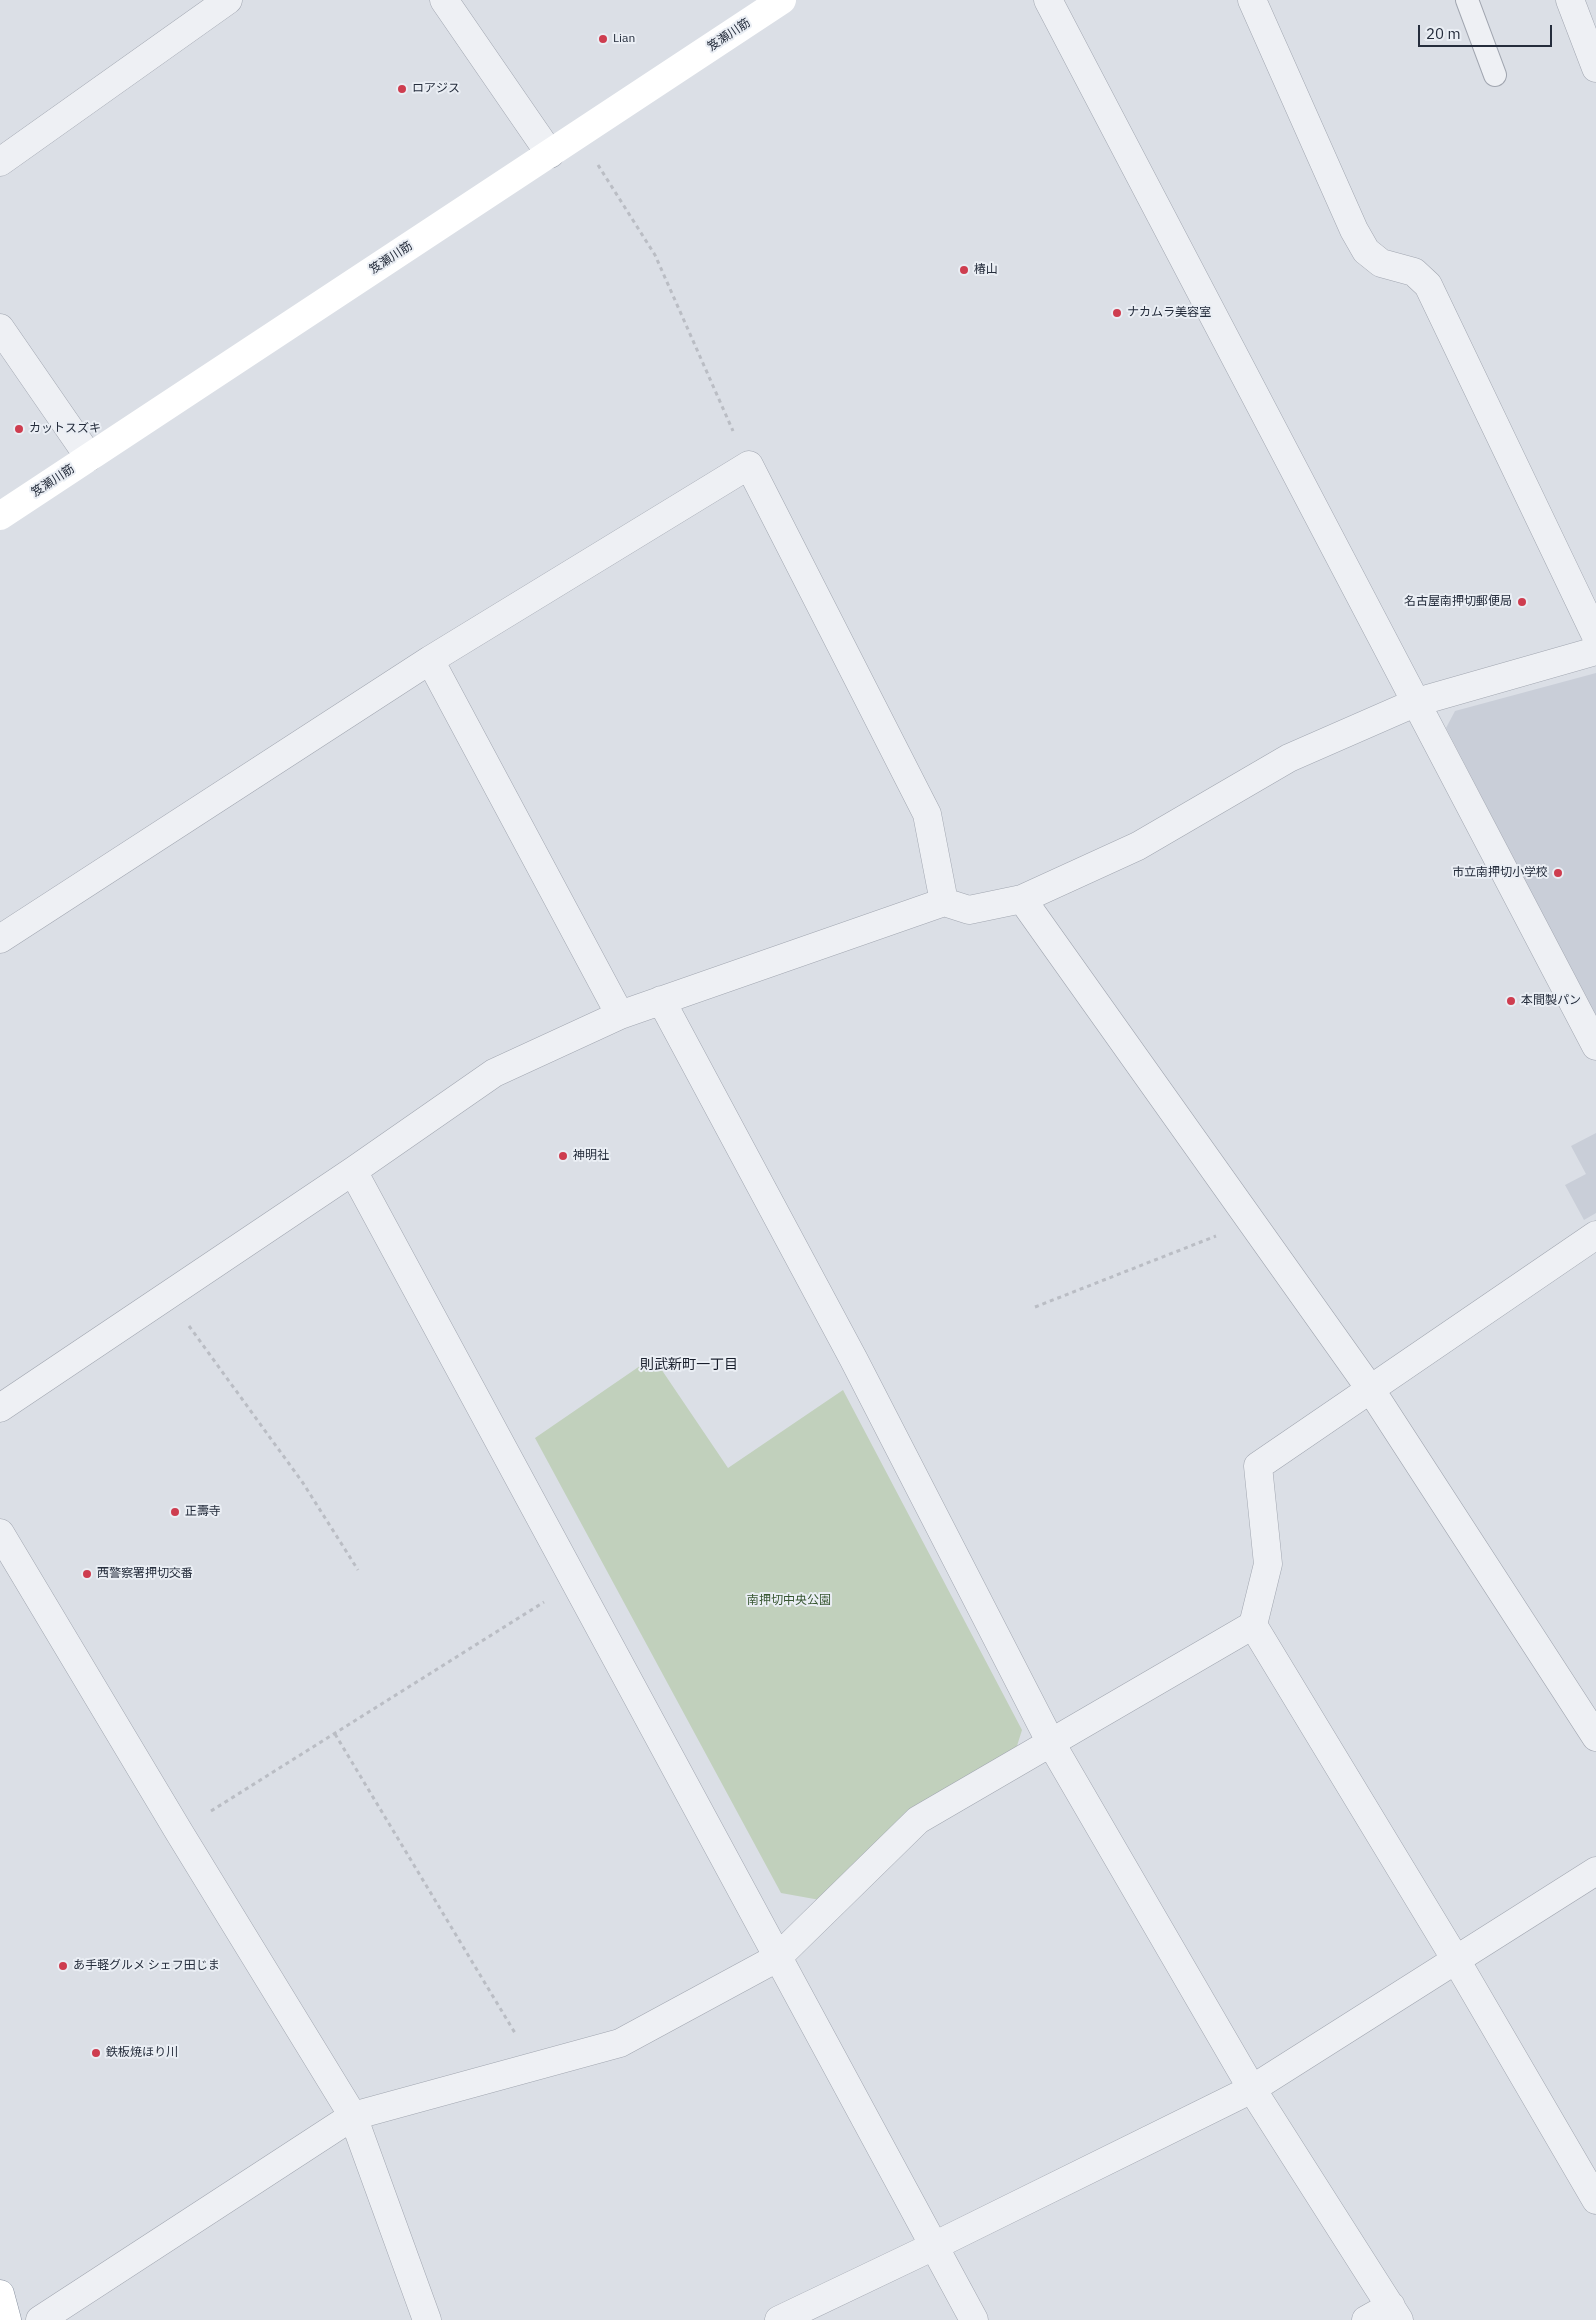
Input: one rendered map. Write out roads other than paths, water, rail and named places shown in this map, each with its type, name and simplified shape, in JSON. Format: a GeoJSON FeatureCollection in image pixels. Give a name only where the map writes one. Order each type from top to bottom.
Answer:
{"type":"FeatureCollection","features":[{"type":"Feature","properties":{"kind":"main road","name":"笈瀬川筋"},"geometry":{"type":"LineString","coordinates":[[0,516],[782,0]]}},
{"type":"Feature","properties":{"kind":"main road"},"geometry":{"type":"LineString","coordinates":[[0,2294],[7,2320]]}},
{"type":"Feature","properties":{"kind":"street"},"geometry":{"type":"LineString","coordinates":[[0,162],[228,0]]}},
{"type":"Feature","properties":{"kind":"street"},"geometry":{"type":"LineString","coordinates":[[444,0],[550,154]]}},
{"type":"Feature","properties":{"kind":"street"},"geometry":{"type":"LineString","coordinates":[[1048,0],[1596,1046]]}},
{"type":"Feature","properties":{"kind":"street"},"geometry":{"type":"LineString","coordinates":[[1252,0],[1354,230],[1366,251],[1381,263],[1414,272],[1428,285],[1596,636]]}},
{"type":"Feature","properties":{"kind":"street"},"geometry":{"type":"LineString","coordinates":[[1570,0],[1596,68]]}},
{"type":"Feature","properties":{"kind":"street"},"geometry":{"type":"LineString","coordinates":[[0,328],[89,457]]}},
{"type":"Feature","properties":{"kind":"street"},"geometry":{"type":"LineString","coordinates":[[0,939],[430,660],[749,465],[927,814],[944,902]]}},
{"type":"Feature","properties":{"kind":"street"},"geometry":{"type":"LineString","coordinates":[[0,1408],[353,1171],[494,1073],[620,1015],[944,902],[969,910],[1022,898],[1138,846],[1289,758],[1417,702],[1596,650]]}},
{"type":"Feature","properties":{"kind":"street"},"geometry":{"type":"LineString","coordinates":[[430,660],[620,1015]]}},
{"type":"Feature","properties":{"kind":"street"},"geometry":{"type":"LineString","coordinates":[[1022,898],[1371,1390],[1596,1737]]}},
{"type":"Feature","properties":{"kind":"street"},"geometry":{"type":"LineString","coordinates":[[661,1000],[854,1360],[1051,1743],[1252,2089],[1395,2313],[1366,2320]]}},
{"type":"Feature","properties":{"kind":"street"},"geometry":{"type":"LineString","coordinates":[[353,1171],[974,2320]]}},
{"type":"Feature","properties":{"kind":"street"},"geometry":{"type":"LineString","coordinates":[[1596,1235],[1258,1466],[1268,1564],[1253,1625],[1456,1960],[1596,2200]]}},
{"type":"Feature","properties":{"kind":"street"},"geometry":{"type":"LineString","coordinates":[[0,1533],[179,1832],[353,2116],[427,2320]]}},
{"type":"Feature","properties":{"kind":"street"},"geometry":{"type":"LineString","coordinates":[[40,2320],[353,2116],[620,2043],[777,1958],[918,1820],[1253,1625]]}},
{"type":"Feature","properties":{"kind":"street"},"geometry":{"type":"LineString","coordinates":[[779,2320],[934,2246],[1252,2089],[1596,1871]]}},
{"type":"Feature","properties":{"kind":"lane"},"geometry":{"type":"LineString","coordinates":[[1467,0],[1495,75]]}},
{"type":"Feature","properties":{"kind":"place","name":"Lian"},"geometry":{"type":"Point","coordinates":[603,39]}},
{"type":"Feature","properties":{"kind":"place","name":"ロアジス"},"geometry":{"type":"Point","coordinates":[402,89]}},
{"type":"Feature","properties":{"kind":"place","name":"椿山"},"geometry":{"type":"Point","coordinates":[964,270]}},
{"type":"Feature","properties":{"kind":"place","name":"ナカムラ美容室"},"geometry":{"type":"Point","coordinates":[1117,313]}},
{"type":"Feature","properties":{"kind":"place","name":"カットスズキ"},"geometry":{"type":"Point","coordinates":[19,429]}},
{"type":"Feature","properties":{"kind":"place","name":"名古屋南押切郵便局"},"geometry":{"type":"Point","coordinates":[1522,602]}},
{"type":"Feature","properties":{"kind":"place","name":"市立南押切小学校"},"geometry":{"type":"Point","coordinates":[1558,873]}},
{"type":"Feature","properties":{"kind":"place","name":"本間製パン"},"geometry":{"type":"Point","coordinates":[1511,1001]}},
{"type":"Feature","properties":{"kind":"place","name":"神明社"},"geometry":{"type":"Point","coordinates":[563,1156]}},
{"type":"Feature","properties":{"kind":"place","name":"正壽寺"},"geometry":{"type":"Point","coordinates":[175,1512]}},
{"type":"Feature","properties":{"kind":"place","name":"西警察署押切交番"},"geometry":{"type":"Point","coordinates":[87,1574]}},
{"type":"Feature","properties":{"kind":"place","name":"あ手軽グルメ シェフ田じま"},"geometry":{"type":"Point","coordinates":[63,1966]}},
{"type":"Feature","properties":{"kind":"place","name":"鉄板焼ほり川"},"geometry":{"type":"Point","coordinates":[96,2053]}},
{"type":"Feature","properties":{"kind":"district","name":"則武新町一丁目"},"geometry":{"type":"Point","coordinates":[689,1365]}},
{"type":"Feature","properties":{"kind":"park label","name":"南押切中央公園"},"geometry":{"type":"Point","coordinates":[789,1601]}}]}
